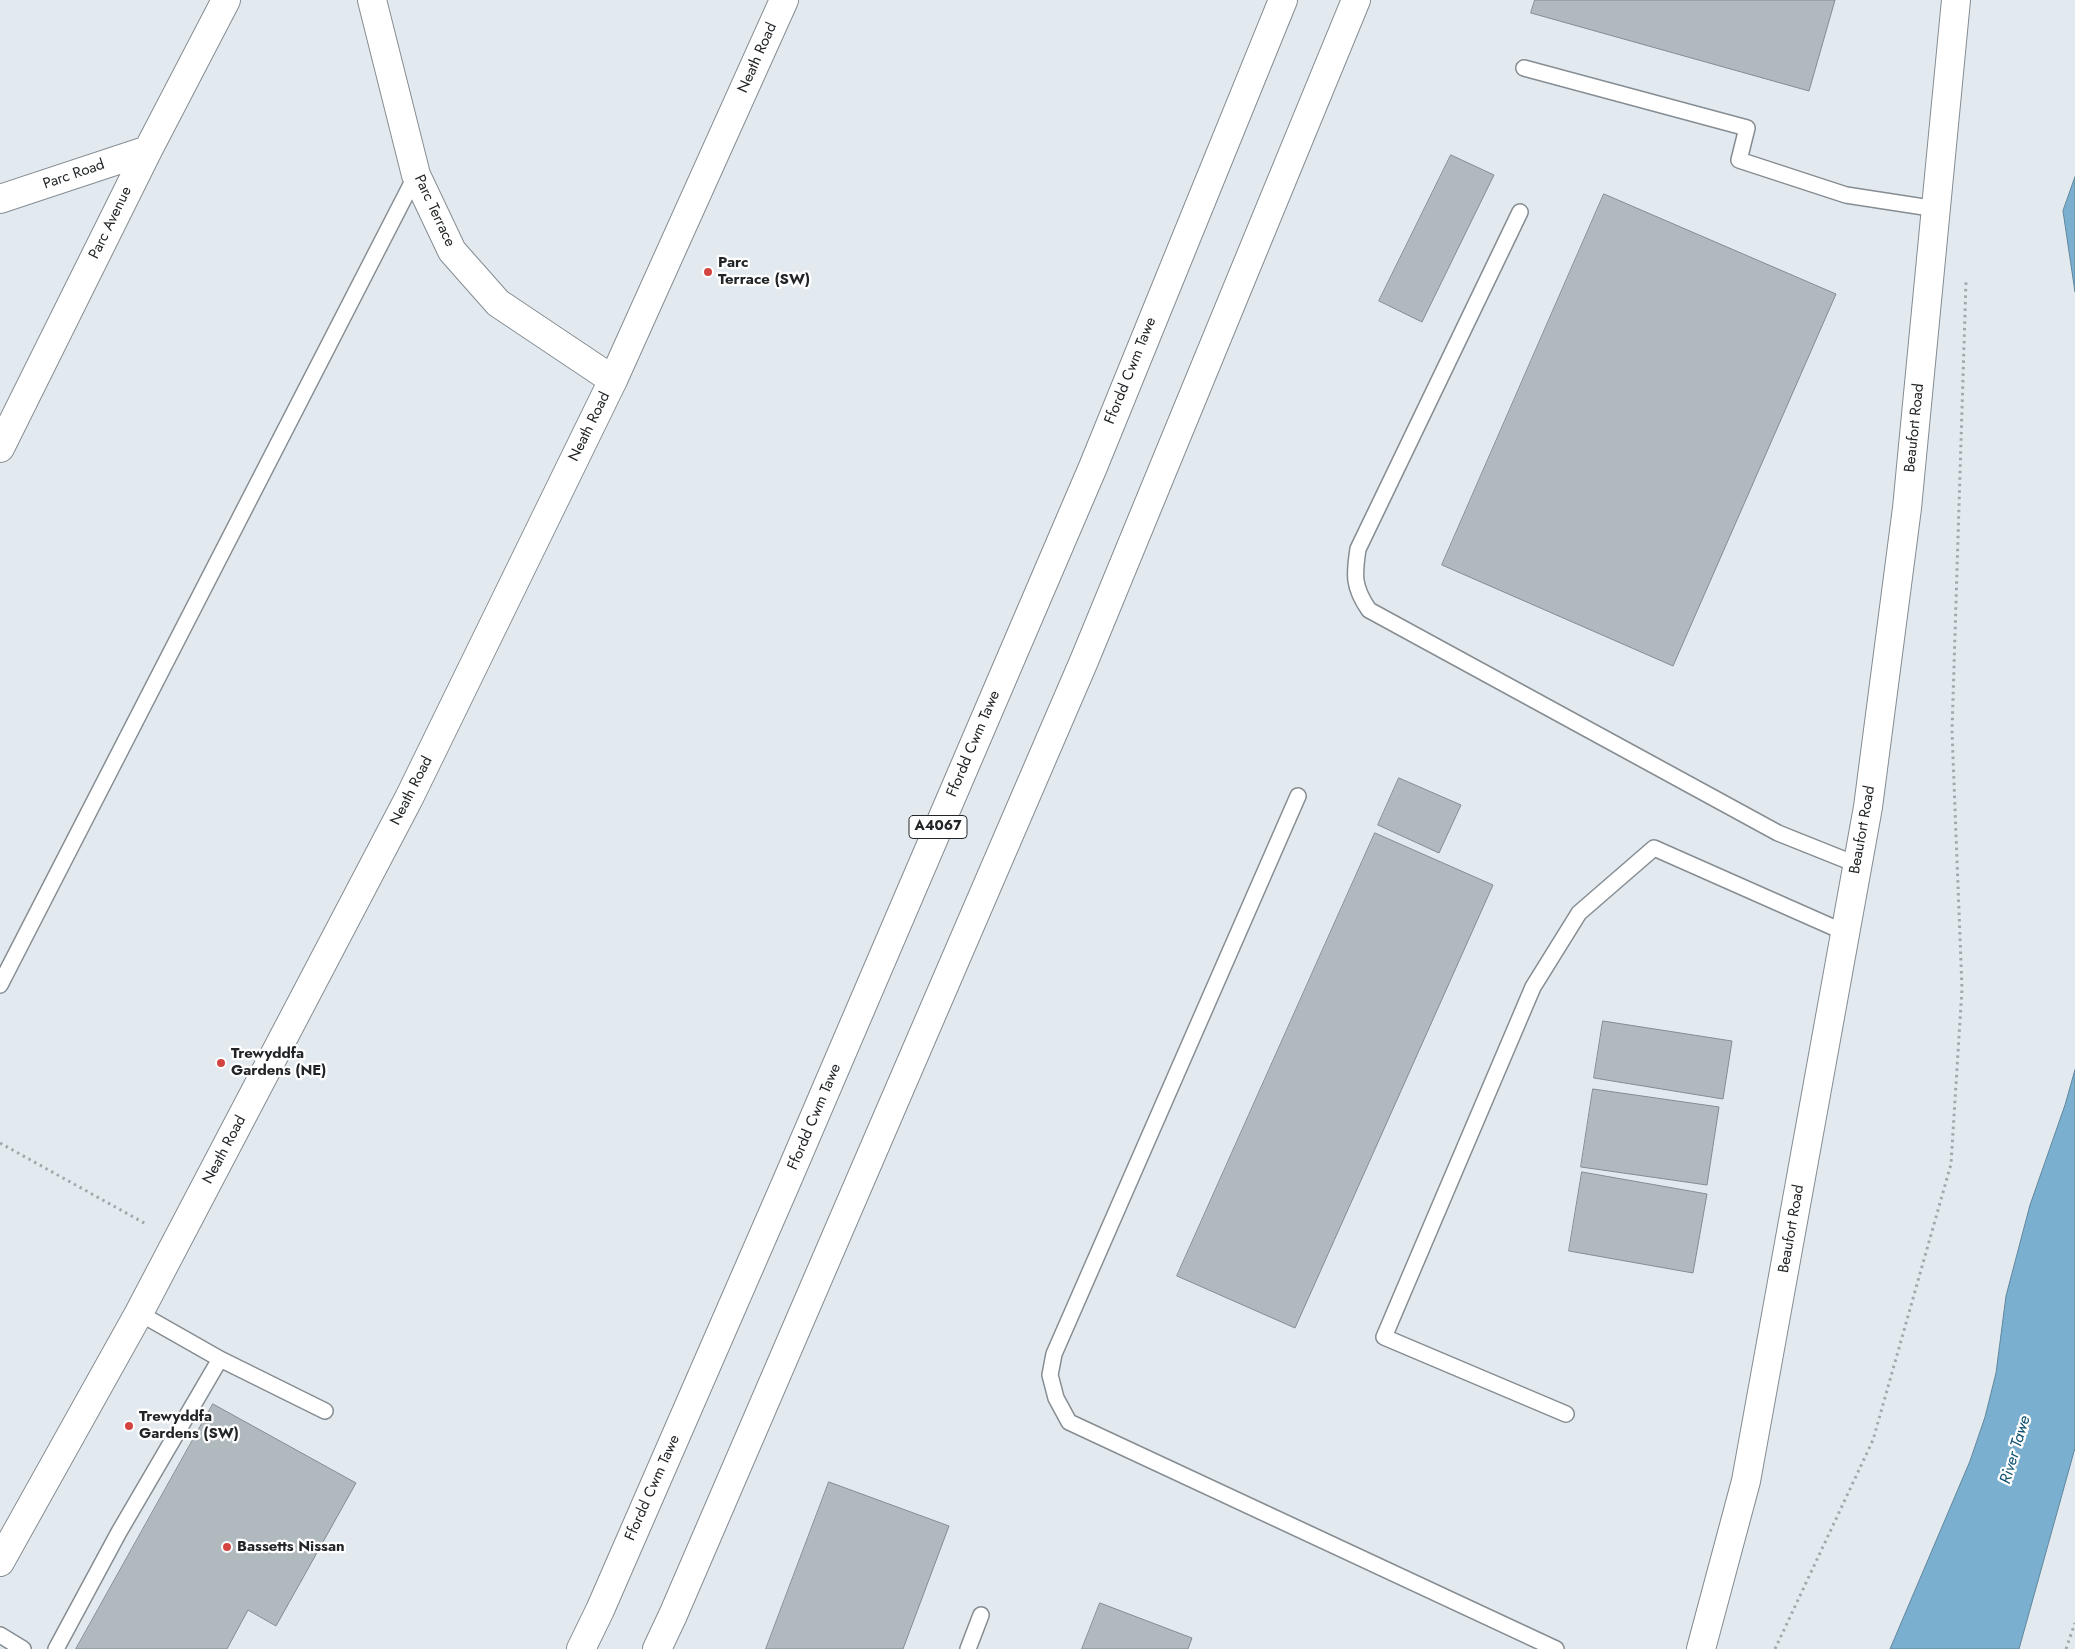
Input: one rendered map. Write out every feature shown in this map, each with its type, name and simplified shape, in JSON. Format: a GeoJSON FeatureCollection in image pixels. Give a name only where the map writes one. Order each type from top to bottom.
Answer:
{"type":"FeatureCollection","features":[{"type":"Feature","properties":{"kind":"main road","name":"Parc Avenue"},"geometry":{"type":"LineString","coordinates":[[0,448],[148,150],[226,0]]}},
{"type":"Feature","properties":{"kind":"main road","name":"Parc Terrace"},"geometry":{"type":"LineString","coordinates":[[372,0],[416,175],[452,251],[498,303],[613,380]]}},
{"type":"Feature","properties":{"kind":"main road","name":"Neath Road"},"geometry":{"type":"LineString","coordinates":[[0,1562],[139,1313],[409,798],[613,380],[784,0]]}},
{"type":"Feature","properties":{"kind":"main road","name":"Ffordd Cwm Tawe"},"geometry":{"type":"LineString","coordinates":[[581,1649],[786,1183],[1089,476],[1283,0]]}},
{"type":"Feature","properties":{"kind":"main road"},"geometry":{"type":"LineString","coordinates":[[657,1649],[673,1616],[1088,652],[1356,0]]}},
{"type":"Feature","properties":{"kind":"main road","name":"Beaufort Road"},"geometry":{"type":"LineString","coordinates":[[1701,1649],[1746,1481],[1870,798],[1907,508],[1956,0]]}},
{"type":"Feature","properties":{"kind":"main road","name":"Parc Road"},"geometry":{"type":"LineString","coordinates":[[0,200],[148,150]]}},
{"type":"Feature","properties":{"kind":"lane"},"geometry":{"type":"LineString","coordinates":[[1524,68],[1747,128],[1739,160],[1846,196],[1936,209]]}},
{"type":"Feature","properties":{"kind":"lane"},"geometry":{"type":"LineString","coordinates":[[0,984],[416,175]]}},
{"type":"Feature","properties":{"kind":"lane"},"geometry":{"type":"LineString","coordinates":[[1520,212],[1358,548],[1355,572],[1358,595],[1369,610],[1778,833],[1858,864]]}},
{"type":"Feature","properties":{"kind":"lane"},"geometry":{"type":"LineString","coordinates":[[1298,796],[1054,1354],[1050,1375],[1056,1398],[1069,1422],[1556,1649]]}},
{"type":"Feature","properties":{"kind":"lane"},"geometry":{"type":"LineString","coordinates":[[1566,1414],[1384,1337],[1533,987],[1579,913],[1654,848],[1846,933]]}},
{"type":"Feature","properties":{"kind":"lane"},"geometry":{"type":"LineString","coordinates":[[139,1313],[220,1359],[325,1411]]}},
{"type":"Feature","properties":{"kind":"lane"},"geometry":{"type":"LineString","coordinates":[[56,1649],[120,1532],[220,1359]]}},
{"type":"Feature","properties":{"kind":"lane"},"geometry":{"type":"LineString","coordinates":[[968,1649],[981,1616]]}},
{"type":"Feature","properties":{"kind":"lane"},"geometry":{"type":"LineString","coordinates":[[0,1636],[23,1649]]}},
{"type":"Feature","properties":{"kind":"path"},"geometry":{"type":"LineString","coordinates":[[1775,1649],[1873,1440],[1951,1164],[1962,989],[1952,731],[1966,274]]}},
{"type":"Feature","properties":{"kind":"path"},"geometry":{"type":"LineString","coordinates":[[0,1143],[177,1242]]}},
{"type":"Feature","properties":{"kind":"path"},"geometry":{"type":"LineString","coordinates":[[2066,1649],[2075,1623]]}},
{"type":"Feature","properties":{"kind":"water"},"geometry":{"type":"Polygon","coordinates":[[[2075,177],[2075,292],[2063,211],[2075,177]]]}},
{"type":"Feature","properties":{"kind":"water","name":"River Tawe"},"geometry":{"type":"Polygon","coordinates":[[[2075,1070],[2075,1448],[2019,1649],[1890,1649],[1970,1461],[1985,1417],[1996,1373],[2006,1296],[2030,1205],[2065,1105],[2075,1070]]]}},
{"type":"Feature","properties":{"kind":"building"},"geometry":{"type":"Polygon","coordinates":[[[1535,0],[1835,0],[1809,91],[1531,13],[1535,0]]]}},
{"type":"Feature","properties":{"kind":"building"},"geometry":{"type":"Polygon","coordinates":[[[1451,155],[1494,175],[1422,322],[1379,301],[1451,155]]]}},
{"type":"Feature","properties":{"kind":"building"},"geometry":{"type":"Polygon","coordinates":[[[1604,194],[1836,294],[1673,666],[1442,565],[1604,194]]]}},
{"type":"Feature","properties":{"kind":"building"},"geometry":{"type":"Polygon","coordinates":[[[1399,778],[1461,805],[1439,853],[1378,825],[1399,778]]]}},
{"type":"Feature","properties":{"kind":"building"},"geometry":{"type":"Polygon","coordinates":[[[1375,833],[1493,885],[1295,1328],[1177,1276],[1375,833]]]}},
{"type":"Feature","properties":{"kind":"building"},"geometry":{"type":"Polygon","coordinates":[[[1603,1021],[1732,1041],[1723,1099],[1594,1078],[1603,1021]]]}},
{"type":"Feature","properties":{"kind":"building"},"geometry":{"type":"Polygon","coordinates":[[[1593,1089],[1719,1107],[1707,1185],[1581,1167],[1593,1089]]]}},
{"type":"Feature","properties":{"kind":"building"},"geometry":{"type":"Polygon","coordinates":[[[1582,1172],[1707,1194],[1693,1273],[1569,1251],[1582,1172]]]}},
{"type":"Feature","properties":{"kind":"building","name":"Bassetts Nissan"},"geometry":{"type":"Polygon","coordinates":[[[213,1404],[356,1483],[276,1626],[248,1610],[227,1649],[76,1649],[213,1404]]]}},
{"type":"Feature","properties":{"kind":"building"},"geometry":{"type":"Polygon","coordinates":[[[829,1482],[949,1526],[903,1649],[766,1649],[829,1482]]]}},
{"type":"Feature","properties":{"kind":"building"},"geometry":{"type":"Polygon","coordinates":[[[1100,1603],[1192,1638],[1188,1649],[1082,1649],[1100,1603]]]}},
{"type":"Feature","properties":{"kind":"place","name":"Parc Terrace (SW)"},"geometry":{"type":"Point","coordinates":[708,272]}},
{"type":"Feature","properties":{"kind":"place","name":"Trewyddfa Gardens (NE)"},"geometry":{"type":"Point","coordinates":[221,1063]}},
{"type":"Feature","properties":{"kind":"place","name":"Trewyddfa Gardens (SW)"},"geometry":{"type":"Point","coordinates":[129,1426]}},
{"type":"Feature","properties":{"kind":"place","name":"Bassetts Nissan"},"geometry":{"type":"Point","coordinates":[227,1547]}}]}
